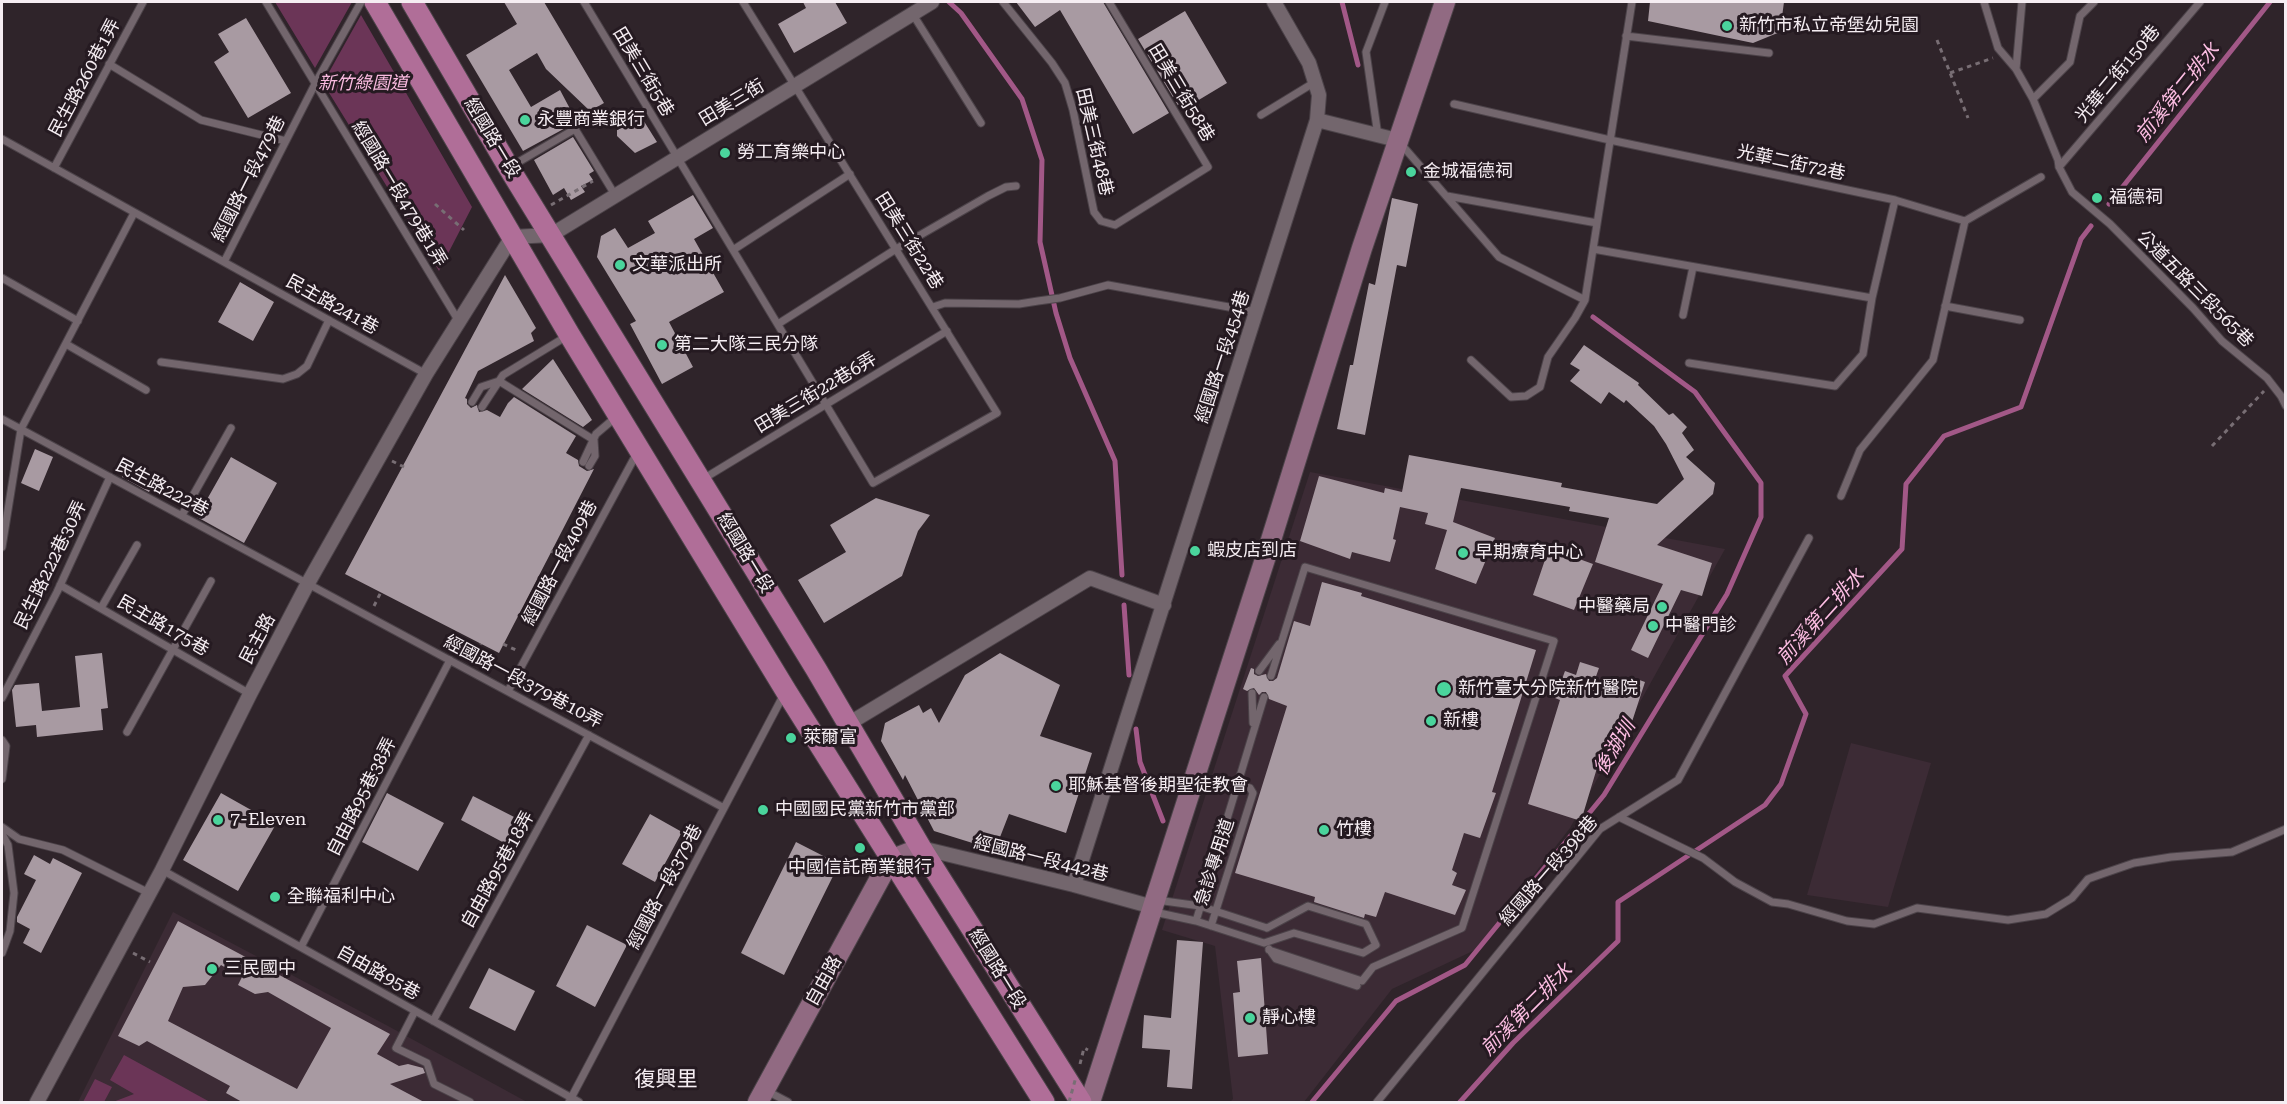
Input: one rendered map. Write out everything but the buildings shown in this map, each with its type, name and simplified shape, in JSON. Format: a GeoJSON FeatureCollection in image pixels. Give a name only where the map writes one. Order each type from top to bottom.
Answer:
{"type":"FeatureCollection","features":[{"type":"Feature","properties":{"kind":"main road","name":"經國路一段"},"geometry":{"type":"LineString","coordinates":[[375,2],[569,334],[786,691],[1044,1102]]}},
{"type":"Feature","properties":{"kind":"main road","name":"經國路一段"},"geometry":{"type":"LineString","coordinates":[[412,2],[508,168],[701,480],[921,848],[1081,1102]]}},
{"type":"Feature","properties":{"kind":"street","name":"田美三街"},"geometry":{"type":"LineString","coordinates":[[551,235],[932,2]]}},
{"type":"Feature","properties":{"kind":"street","name":"經國路一段454巷"},"geometry":{"type":"LineString","coordinates":[[1074,885],[1317,120],[1319,95],[1309,63],[1274,2]]}},
{"type":"Feature","properties":{"kind":"street"},"geometry":{"type":"LineString","coordinates":[[1090,1102],[1153,907],[1388,138],[1444,2]]}},
{"type":"Feature","properties":{"kind":"street"},"geometry":{"type":"LineString","coordinates":[[1317,120],[1388,138]]}},
{"type":"Feature","properties":{"kind":"street"},"geometry":{"type":"LineString","coordinates":[[512,237],[551,235]]}},
{"type":"Feature","properties":{"kind":"street","name":"民主路"},"geometry":{"type":"LineString","coordinates":[[37,1102],[162,870],[308,583],[426,374],[512,237]]}},
{"type":"Feature","properties":{"kind":"street"},"geometry":{"type":"LineString","coordinates":[[848,724],[1090,578],[1164,605]]}},
{"type":"Feature","properties":{"kind":"street"},"geometry":{"type":"LineString","coordinates":[[890,860],[921,848]]}},
{"type":"Feature","properties":{"kind":"street","name":"經國路一段442巷"},"geometry":{"type":"LineString","coordinates":[[921,848],[1074,885],[1153,907]]}},
{"type":"Feature","properties":{"kind":"street","name":"自由路"},"geometry":{"type":"LineString","coordinates":[[761,1096],[890,860]]}},
{"type":"Feature","properties":{"kind":"lane","name":"民生路260巷1弄"},"geometry":{"type":"LineString","coordinates":[[54,168],[143,2]]}},
{"type":"Feature","properties":{"kind":"lane","name":"經國路一段479巷1弄"},"geometry":{"type":"LineString","coordinates":[[266,2],[458,320]]}},
{"type":"Feature","properties":{"kind":"lane","name":"經國路一段479巷"},"geometry":{"type":"LineString","coordinates":[[2,139],[224,262],[315,84],[361,2]]}},
{"type":"Feature","properties":{"kind":"lane","name":"田美三街5巷"},"geometry":{"type":"LineString","coordinates":[[584,2],[873,483]]}},
{"type":"Feature","properties":{"kind":"lane","name":"田美三街22巷"},"geometry":{"type":"LineString","coordinates":[[743,2],[997,413],[873,483]]}},
{"type":"Feature","properties":{"kind":"lane","name":"田美三街48巷"},"geometry":{"type":"LineString","coordinates":[[1004,2],[1065,83],[1073,110],[1094,212],[1101,221],[1115,225]]}},
{"type":"Feature","properties":{"kind":"lane","name":"田美三街58巷"},"geometry":{"type":"LineString","coordinates":[[1109,2],[1208,167],[1115,225]]}},
{"type":"Feature","properties":{"kind":"lane"},"geometry":{"type":"LineString","coordinates":[[1385,2],[1366,52],[1388,138],[1447,196],[1499,257],[1585,300]]}},
{"type":"Feature","properties":{"kind":"lane"},"geometry":{"type":"LineString","coordinates":[[1471,360],[1512,397],[1526,396],[1540,387],[1548,357],[1585,300],[1632,2]]}},
{"type":"Feature","properties":{"kind":"lane","name":"公道五路三段565巷"},"geometry":{"type":"LineString","coordinates":[[1984,2],[1998,48],[2016,69],[2033,99],[2059,166],[2073,192],[2118,233],[2193,308],[2222,341],[2271,383],[2286,406]]}},
{"type":"Feature","properties":{"kind":"lane"},"geometry":{"type":"LineString","coordinates":[[2016,69],[2022,2]]}},
{"type":"Feature","properties":{"kind":"lane"},"geometry":{"type":"LineString","coordinates":[[2033,99],[2070,62],[2080,16],[2094,2]]}},
{"type":"Feature","properties":{"kind":"lane","name":"光華二街150巷"},"geometry":{"type":"LineString","coordinates":[[2059,166],[2200,2]]}},
{"type":"Feature","properties":{"kind":"lane"},"geometry":{"type":"LineString","coordinates":[[912,14],[981,123]]}},
{"type":"Feature","properties":{"kind":"lane"},"geometry":{"type":"LineString","coordinates":[[1626,36],[1770,53]]}},
{"type":"Feature","properties":{"kind":"lane"},"geometry":{"type":"LineString","coordinates":[[109,64],[201,120],[286,141]]}},
{"type":"Feature","properties":{"kind":"lane"},"geometry":{"type":"LineString","coordinates":[[1261,114],[1315,82]]}},
{"type":"Feature","properties":{"kind":"lane","name":"光華二街72巷"},"geometry":{"type":"LineString","coordinates":[[1454,104],[1610,140],[1895,200],[1965,221]]}},
{"type":"Feature","properties":{"kind":"lane"},"geometry":{"type":"LineString","coordinates":[[508,168],[575,129],[615,195]]}},
{"type":"Feature","properties":{"kind":"lane"},"geometry":{"type":"LineString","coordinates":[[733,250],[850,174]]}},
{"type":"Feature","properties":{"kind":"lane"},"geometry":{"type":"LineString","coordinates":[[1841,496],[1860,450],[1933,360],[1965,221],[2041,177]]}},
{"type":"Feature","properties":{"kind":"lane"},"geometry":{"type":"LineString","coordinates":[[778,324],[896,249],[988,196],[1006,187],[1017,186]]}},
{"type":"Feature","properties":{"kind":"lane"},"geometry":{"type":"LineString","coordinates":[[1447,196],[1597,223]]}},
{"type":"Feature","properties":{"kind":"lane"},"geometry":{"type":"LineString","coordinates":[[1689,363],[1835,386],[1863,354],[1872,298],[1895,200]]}},
{"type":"Feature","properties":{"kind":"lane"},"geometry":{"type":"LineString","coordinates":[[2,547],[21,429],[134,213]]}},
{"type":"Feature","properties":{"kind":"lane"},"geometry":{"type":"LineString","coordinates":[[1593,249],[1872,298]]}},
{"type":"Feature","properties":{"kind":"lane","name":"民主路241巷"},"geometry":{"type":"LineString","coordinates":[[224,262],[426,374]]}},
{"type":"Feature","properties":{"kind":"lane"},"geometry":{"type":"LineString","coordinates":[[1683,315],[1693,267]]}},
{"type":"Feature","properties":{"kind":"lane"},"geometry":{"type":"LineString","coordinates":[[2,278],[78,321]]}},
{"type":"Feature","properties":{"kind":"lane"},"geometry":{"type":"LineString","coordinates":[[933,308],[945,303],[1019,304],[1060,298],[1108,285],[1256,312]]}},
{"type":"Feature","properties":{"kind":"lane"},"geometry":{"type":"LineString","coordinates":[[1945,306],[2020,320]]}},
{"type":"Feature","properties":{"kind":"lane"},"geometry":{"type":"LineString","coordinates":[[161,362],[283,379],[297,374],[306,366],[329,320]]}},
{"type":"Feature","properties":{"kind":"lane","name":"田美三街22巷6弄"},"geometry":{"type":"LineString","coordinates":[[701,480],[947,331]]}},
{"type":"Feature","properties":{"kind":"lane"},"geometry":{"type":"LineString","coordinates":[[482,407],[502,375],[569,334]]}},
{"type":"Feature","properties":{"kind":"lane"},"geometry":{"type":"LineString","coordinates":[[66,344],[146,390]]}},
{"type":"Feature","properties":{"kind":"lane"},"geometry":{"type":"LineString","coordinates":[[472,402],[481,387],[499,381]]}},
{"type":"Feature","properties":{"kind":"lane"},"geometry":{"type":"LineString","coordinates":[[499,381],[594,440]]}},
{"type":"Feature","properties":{"kind":"lane"},"geometry":{"type":"LineString","coordinates":[[586,464],[596,434],[620,415]]}},
{"type":"Feature","properties":{"kind":"lane","name":"民生路222巷"},"geometry":{"type":"LineString","coordinates":[[2,419],[308,583]]}},
{"type":"Feature","properties":{"kind":"lane"},"geometry":{"type":"LineString","coordinates":[[182,515],[231,428]]}},
{"type":"Feature","properties":{"kind":"lane","name":"經國路一段409巷"},"geometry":{"type":"LineString","coordinates":[[508,691],[639,449]]}},
{"type":"Feature","properties":{"kind":"lane","name":"民生路222巷30弄"},"geometry":{"type":"LineString","coordinates":[[2,698],[60,585],[110,477]]}},
{"type":"Feature","properties":{"kind":"lane","name":"經國路一段398巷"},"geometry":{"type":"LineString","coordinates":[[1377,1102],[1600,829],[1678,780],[1809,538]]}},
{"type":"Feature","properties":{"kind":"lane"},"geometry":{"type":"LineString","coordinates":[[101,608],[137,545]]}},
{"type":"Feature","properties":{"kind":"lane"},"geometry":{"type":"LineString","coordinates":[[1269,950],[1362,981],[1373,967],[1462,928],[1554,642],[1305,567],[1271,676]]}},
{"type":"Feature","properties":{"kind":"lane"},"geometry":{"type":"LineString","coordinates":[[127,732],[211,581]]}},
{"type":"Feature","properties":{"kind":"lane","name":"經國路一段379巷10弄"},"geometry":{"type":"LineString","coordinates":[[308,583],[724,808]]}},
{"type":"Feature","properties":{"kind":"lane","name":"民主路175巷"},"geometry":{"type":"LineString","coordinates":[[60,585],[250,694]]}},
{"type":"Feature","properties":{"kind":"lane"},"geometry":{"type":"LineString","coordinates":[[1259,671],[1282,639]]}},
{"type":"Feature","properties":{"kind":"lane","name":"自由路95巷38弄"},"geometry":{"type":"LineString","coordinates":[[301,947],[450,660]]}},
{"type":"Feature","properties":{"kind":"lane","name":"經國路一段379巷"},"geometry":{"type":"LineString","coordinates":[[570,1100],[786,691]]}},
{"type":"Feature","properties":{"kind":"lane"},"geometry":{"type":"LineString","coordinates":[[1252,693],[1254,731]]}},
{"type":"Feature","properties":{"kind":"lane"},"geometry":{"type":"LineString","coordinates":[[1196,921],[1264,697]]}},
{"type":"Feature","properties":{"kind":"lane","name":"自由路95巷18弄"},"geometry":{"type":"LineString","coordinates":[[432,1021],[589,735]]}},
{"type":"Feature","properties":{"kind":"lane"},"geometry":{"type":"LineString","coordinates":[[2,740],[6,746],[2,779]]}},
{"type":"Feature","properties":{"kind":"lane","name":"急診專用道"},"geometry":{"type":"LineString","coordinates":[[1211,926],[1253,794],[1250,788],[1242,786],[1236,789]]}},
{"type":"Feature","properties":{"kind":"lane"},"geometry":{"type":"LineString","coordinates":[[1618,817],[1684,851],[1703,858],[1735,882],[1772,902],[1788,904],[1847,921],[1874,924],[1917,908],[2008,920],[2046,914],[2072,898],[2088,879],[2134,863],[2171,856],[2232,852],[2286,829]]}},
{"type":"Feature","properties":{"kind":"lane"},"geometry":{"type":"LineString","coordinates":[[2,827],[19,839],[63,850],[149,893]]}},
{"type":"Feature","properties":{"kind":"lane"},"geometry":{"type":"LineString","coordinates":[[2,834],[8,845],[15,892],[10,931],[2,953]]}},
{"type":"Feature","properties":{"kind":"lane","name":"自由路95巷"},"geometry":{"type":"LineString","coordinates":[[162,870],[570,1100],[579,1102]]}},
{"type":"Feature","properties":{"kind":"lane","name":"經國路一段442巷"},"geometry":{"type":"LineString","coordinates":[[1264,943],[1196,921],[1159,913],[1153,907],[1164,901],[1200,906],[1267,927]]}},
{"type":"Feature","properties":{"kind":"lane"},"geometry":{"type":"LineString","coordinates":[[1264,943],[1294,933],[1363,953],[1376,945],[1366,924],[1308,906],[1267,927],[1264,943],[1276,959],[1357,987]]}},
{"type":"Feature","properties":{"kind":"lane"},"geometry":{"type":"LineString","coordinates":[[415,1011],[396,1047],[427,1064],[434,1084],[470,1102]]}},
{"type":"Feature","properties":{"kind":"lane"},"geometry":{"type":"LineString","coordinates":[[761,1096],[788,1102]]}},
{"type":"Feature","properties":{"kind":"path"},"geometry":{"type":"LineString","coordinates":[[1937,40],[1968,118]]}},
{"type":"Feature","properties":{"kind":"path"},"geometry":{"type":"LineString","coordinates":[[1950,73],[2003,54]]}},
{"type":"Feature","properties":{"kind":"path"},"geometry":{"type":"LineString","coordinates":[[537,213],[603,175]]}},
{"type":"Feature","properties":{"kind":"path"},"geometry":{"type":"LineString","coordinates":[[435,204],[464,230]]}},
{"type":"Feature","properties":{"kind":"path"},"geometry":{"type":"LineString","coordinates":[[2212,446],[2271,383]]}},
{"type":"Feature","properties":{"kind":"path"},"geometry":{"type":"LineString","coordinates":[[551,551],[576,565]]}},
{"type":"Feature","properties":{"kind":"path"},"geometry":{"type":"LineString","coordinates":[[368,616],[381,592]]}},
{"type":"Feature","properties":{"kind":"path"},"geometry":{"type":"LineString","coordinates":[[468,670],[481,644]]}},
{"type":"Feature","properties":{"kind":"path"},"geometry":{"type":"LineString","coordinates":[[1069,1102],[1076,1077]]}},
{"type":"Feature","properties":{"kind":"shaded area","name":"新竹臺大分院新竹醫院"},"geometry":{"type":"Polygon","coordinates":[[[1310,472],[1725,549],[1570,828],[1475,950],[1392,989],[1304,1102],[1230,1102],[1233,1099],[1215,946],[1162,930],[1310,472]]]}},
{"type":"Feature","properties":{"kind":"shaded area"},"geometry":{"type":"Polygon","coordinates":[[[1851,743],[1931,763],[1888,907],[1807,895],[1851,743]]]}},
{"type":"Feature","properties":{"kind":"shaded area","name":"三民國中"},"geometry":{"type":"Polygon","coordinates":[[[173,912],[388,1026],[527,1102],[78,1102],[173,912]]]}},
{"type":"Feature","properties":{"kind":"green space","name":"新竹綠園道"},"geometry":{"type":"Polygon","coordinates":[[[275,2],[352,2],[315,68],[275,2]]]}},
{"type":"Feature","properties":{"kind":"green space","name":"新竹綠園道"},"geometry":{"type":"Polygon","coordinates":[[[361,15],[472,207],[439,271],[323,83],[361,15]]]}},
{"type":"Feature","properties":{"kind":"green space"},"geometry":{"type":"Polygon","coordinates":[[[124,1055],[210,1102],[113,1102],[134,1094],[110,1080],[124,1055]]]}},
{"type":"Feature","properties":{"kind":"green space"},"geometry":{"type":"Polygon","coordinates":[[[95,1079],[112,1087],[104,1102],[83,1102],[95,1079]]]}},
{"type":"Feature","properties":{"kind":"waterway"},"geometry":{"type":"LineString","coordinates":[[949,2],[961,13],[1022,99],[1042,160],[1040,242],[1056,313],[1070,358],[1115,461],[1122,575]]}},
{"type":"Feature","properties":{"kind":"waterway","name":"後湖圳"},"geometry":{"type":"LineString","coordinates":[[1342,2],[1358,65]]}},
{"type":"Feature","properties":{"kind":"waterway","name":"前溪第二排水"},"geometry":{"type":"LineString","coordinates":[[2109,204],[2270,2]]}},
{"type":"Feature","properties":{"kind":"waterway","name":"前溪第二排水"},"geometry":{"type":"LineString","coordinates":[[1460,1102],[1513,1043],[1618,941],[1618,902],[1765,805],[1781,784],[1806,714],[1785,676],[1902,549],[1906,484],[1944,436],[2021,407],[2081,239],[2091,226]]}},
{"type":"Feature","properties":{"kind":"waterway","name":"後湖圳"},"geometry":{"type":"LineString","coordinates":[[1312,1102],[1396,1001],[1465,965],[1604,795],[1727,594],[1761,517],[1761,483],[1695,392],[1593,317]]}},
{"type":"Feature","properties":{"kind":"waterway"},"geometry":{"type":"LineString","coordinates":[[1124,605],[1129,675]]}},
{"type":"Feature","properties":{"kind":"waterway"},"geometry":{"type":"LineString","coordinates":[[1136,729],[1140,762],[1163,821]]}},
{"type":"Feature","properties":{"kind":"place","name":"新竹市私立帝堡幼兒園"},"geometry":{"type":"Point","coordinates":[1727,26]}},
{"type":"Feature","properties":{"kind":"place","name":"永豐商業銀行"},"geometry":{"type":"Point","coordinates":[525,120]}},
{"type":"Feature","properties":{"kind":"place","name":"勞工育樂中心"},"geometry":{"type":"Point","coordinates":[725,153]}},
{"type":"Feature","properties":{"kind":"place","name":"金城福德祠"},"geometry":{"type":"Point","coordinates":[1411,172]}},
{"type":"Feature","properties":{"kind":"place","name":"福德祠"},"geometry":{"type":"Point","coordinates":[2097,198]}},
{"type":"Feature","properties":{"kind":"place","name":"文華派出所"},"geometry":{"type":"Point","coordinates":[620,265]}},
{"type":"Feature","properties":{"kind":"place","name":"第二大隊三民分隊"},"geometry":{"type":"Point","coordinates":[662,345]}},
{"type":"Feature","properties":{"kind":"place","name":"蝦皮店到店"},"geometry":{"type":"Point","coordinates":[1195,551]}},
{"type":"Feature","properties":{"kind":"place","name":"早期療育中心"},"geometry":{"type":"Point","coordinates":[1463,553]}},
{"type":"Feature","properties":{"kind":"place","name":"中醫藥局"},"geometry":{"type":"Point","coordinates":[1662,607]}},
{"type":"Feature","properties":{"kind":"place","name":"中醫門診"},"geometry":{"type":"Point","coordinates":[1653,626]}},
{"type":"Feature","properties":{"kind":"place","name":"新竹臺大分院新竹醫院"},"geometry":{"type":"Point","coordinates":[1444,689]}},
{"type":"Feature","properties":{"kind":"place","name":"新樓"},"geometry":{"type":"Point","coordinates":[1431,721]}},
{"type":"Feature","properties":{"kind":"place","name":"萊爾富"},"geometry":{"type":"Point","coordinates":[791,738]}},
{"type":"Feature","properties":{"kind":"place","name":"耶穌基督後期聖徒教會"},"geometry":{"type":"Point","coordinates":[1056,786]}},
{"type":"Feature","properties":{"kind":"place","name":"中國國民黨新竹市黨部"},"geometry":{"type":"Point","coordinates":[763,810]}},
{"type":"Feature","properties":{"kind":"place","name":"7-Eleven"},"geometry":{"type":"Point","coordinates":[218,820]}},
{"type":"Feature","properties":{"kind":"place","name":"竹樓"},"geometry":{"type":"Point","coordinates":[1324,830]}},
{"type":"Feature","properties":{"kind":"place","name":"中國信託商業銀行"},"geometry":{"type":"Point","coordinates":[860,848]}},
{"type":"Feature","properties":{"kind":"place","name":"全聯福利中心"},"geometry":{"type":"Point","coordinates":[275,897]}},
{"type":"Feature","properties":{"kind":"place","name":"三民國中"},"geometry":{"type":"Point","coordinates":[212,969]}},
{"type":"Feature","properties":{"kind":"place","name":"靜心樓"},"geometry":{"type":"Point","coordinates":[1250,1018]}},
{"type":"Feature","properties":{"kind":"district","name":"復興里"},"geometry":{"type":"Point","coordinates":[666,1080]}}]}
